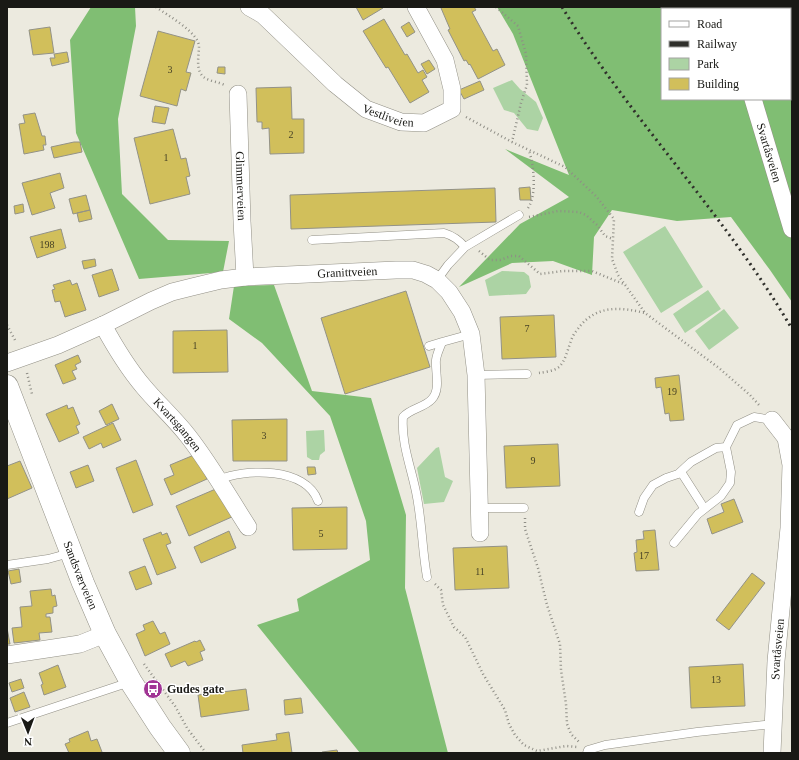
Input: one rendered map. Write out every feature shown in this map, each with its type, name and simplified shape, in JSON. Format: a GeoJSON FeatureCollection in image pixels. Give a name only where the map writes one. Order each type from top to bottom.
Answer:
{"type":"FeatureCollection","features":[{"type":"Feature","properties":{"kind":"main road","name":"Sandsværveien"},"geometry":{"type":"LineString","coordinates":[[7,386],[71,553],[105,634],[131,682],[179,753]]}},
{"type":"Feature","properties":{"kind":"street"},"geometry":{"type":"LineString","coordinates":[[416,7],[445,60],[452,89],[452,109]]}},
{"type":"Feature","properties":{"kind":"street","name":"Vestliveien"},"geometry":{"type":"LineString","coordinates":[[256,11],[335,84],[366,108],[400,122],[424,123],[452,109]]}},
{"type":"Feature","properties":{"kind":"street","name":"Glimmerveien"},"geometry":{"type":"LineString","coordinates":[[238,94],[242,229],[246,277]]}},
{"type":"Feature","properties":{"kind":"street","name":"Svartåsveien"},"geometry":{"type":"LineString","coordinates":[[753,100],[792,229]]}},
{"type":"Feature","properties":{"kind":"street","name":"Granittveien"},"geometry":{"type":"LineString","coordinates":[[7,363],[58,345],[172,292],[221,280],[246,277],[396,270],[413,270],[426,274],[438,280],[449,292],[462,312],[471,334],[476,375],[480,533]]}},
{"type":"Feature","properties":{"kind":"street","name":"Kvartsgangen"},"geometry":{"type":"LineString","coordinates":[[103,325],[127,366],[187,434],[248,527]]}},
{"type":"Feature","properties":{"kind":"street","name":"Svartåsveien"},"geometry":{"type":"LineString","coordinates":[[772,420],[786,438],[791,465],[789,528],[776,661],[772,753]]}},
{"type":"Feature","properties":{"kind":"street"},"geometry":{"type":"LineString","coordinates":[[7,655],[80,644],[105,634]]}},
{"type":"Feature","properties":{"kind":"lane"},"geometry":{"type":"LineString","coordinates":[[438,280],[452,261],[468,246],[519,215]]}},
{"type":"Feature","properties":{"kind":"lane"},"geometry":{"type":"LineString","coordinates":[[312,240],[444,233],[468,246]]}},
{"type":"Feature","properties":{"kind":"lane"},"geometry":{"type":"LineString","coordinates":[[429,346],[471,334]]}},
{"type":"Feature","properties":{"kind":"lane"},"geometry":{"type":"LineString","coordinates":[[427,577],[416,493],[404,445],[403,417],[407,413],[433,399],[436,392],[438,352],[442,342]]}},
{"type":"Feature","properties":{"kind":"lane"},"geometry":{"type":"LineString","coordinates":[[476,375],[527,374]]}},
{"type":"Feature","properties":{"kind":"lane"},"geometry":{"type":"LineString","coordinates":[[674,543],[704,508],[721,496],[730,483],[731,472],[726,447],[737,425],[754,417],[772,420]]}},
{"type":"Feature","properties":{"kind":"lane"},"geometry":{"type":"LineString","coordinates":[[639,512],[644,498],[652,485],[660,480],[681,472],[691,462],[716,448],[726,447]]}},
{"type":"Feature","properties":{"kind":"lane"},"geometry":{"type":"LineString","coordinates":[[681,472],[704,508]]}},
{"type":"Feature","properties":{"kind":"lane"},"geometry":{"type":"LineString","coordinates":[[218,480],[242,474],[281,474],[304,483],[314,493],[318,501]]}},
{"type":"Feature","properties":{"kind":"lane"},"geometry":{"type":"LineString","coordinates":[[480,508],[524,508]]}},
{"type":"Feature","properties":{"kind":"lane"},"geometry":{"type":"LineString","coordinates":[[7,565],[48,559],[71,553]]}},
{"type":"Feature","properties":{"kind":"lane"},"geometry":{"type":"LineString","coordinates":[[7,724],[131,682]]}},
{"type":"Feature","properties":{"kind":"lane"},"geometry":{"type":"LineString","coordinates":[[587,752],[605,745],[697,732],[773,724]]}},
{"type":"Feature","properties":{"kind":"path"},"geometry":{"type":"LineString","coordinates":[[156,7],[194,35],[199,44],[199,68],[202,75],[208,79],[223,84],[238,94]]}},
{"type":"Feature","properties":{"kind":"path"},"geometry":{"type":"LineString","coordinates":[[496,7],[518,26],[526,54],[527,85],[521,103],[512,142]]}},
{"type":"Feature","properties":{"kind":"path"},"geometry":{"type":"LineString","coordinates":[[452,109],[512,142],[565,167],[596,196],[614,219],[612,259],[618,274],[645,313],[719,368],[750,396],[772,420]]}},
{"type":"Feature","properties":{"kind":"path"},"geometry":{"type":"LineString","coordinates":[[519,215],[530,207],[533,193],[532,160],[529,150]]}},
{"type":"Feature","properties":{"kind":"path"},"geometry":{"type":"LineString","coordinates":[[519,215],[526,218],[558,211],[579,212],[586,215],[598,225],[605,236],[613,239]]}},
{"type":"Feature","properties":{"kind":"path"},"geometry":{"type":"LineString","coordinates":[[468,246],[490,260],[500,260],[511,256],[519,256],[540,274],[564,271],[592,271],[627,285]]}},
{"type":"Feature","properties":{"kind":"path"},"geometry":{"type":"LineString","coordinates":[[527,374],[547,372],[558,368],[566,356],[573,335],[584,321],[596,312],[616,308],[645,313]]}},
{"type":"Feature","properties":{"kind":"path"},"geometry":{"type":"LineString","coordinates":[[7,325],[18,347]]}},
{"type":"Feature","properties":{"kind":"path"},"geometry":{"type":"LineString","coordinates":[[26,369],[32,396]]}},
{"type":"Feature","properties":{"kind":"path"},"geometry":{"type":"LineString","coordinates":[[524,508],[525,530],[538,568],[547,605],[560,644],[561,670],[566,704],[567,724],[571,734],[587,752]]}},
{"type":"Feature","properties":{"kind":"path"},"geometry":{"type":"LineString","coordinates":[[427,577],[441,590],[443,605],[454,627],[465,637],[483,674],[505,710],[509,724],[515,735],[524,745],[537,751],[566,746],[587,752]]}},
{"type":"Feature","properties":{"kind":"path"},"geometry":{"type":"LineString","coordinates":[[143,661],[175,706],[187,728],[206,753]]}},
{"type":"Feature","properties":{"kind":"green space"},"geometry":{"type":"Polygon","coordinates":[[[91,7],[135,7],[136,26],[118,119],[122,194],[168,240],[229,241],[223,272],[139,279],[76,133],[70,40],[91,7]]]}},
{"type":"Feature","properties":{"kind":"green space"},"geometry":{"type":"Polygon","coordinates":[[[497,7],[792,7],[792,302],[731,217],[677,221],[612,210],[594,237],[592,275],[553,261],[512,263],[459,287],[520,224],[569,197],[505,149],[569,175],[513,34],[497,7]]]}},
{"type":"Feature","properties":{"kind":"green space"},"geometry":{"type":"Polygon","coordinates":[[[512,80],[520,89],[536,102],[543,118],[538,131],[527,129],[514,113],[504,110],[493,88],[512,80]]]}},
{"type":"Feature","properties":{"kind":"green space"},"geometry":{"type":"Polygon","coordinates":[[[665,226],[703,287],[661,313],[623,252],[665,226]]]}},
{"type":"Feature","properties":{"kind":"green space"},"geometry":{"type":"Polygon","coordinates":[[[502,271],[524,272],[529,276],[531,287],[526,294],[489,296],[485,280],[502,271]]]}},
{"type":"Feature","properties":{"kind":"green space"},"geometry":{"type":"Polygon","coordinates":[[[274,285],[312,391],[371,398],[406,515],[405,588],[448,753],[360,753],[257,625],[299,611],[297,599],[370,560],[366,521],[330,416],[262,343],[229,319],[234,286],[274,285]]]}},
{"type":"Feature","properties":{"kind":"green space"},"geometry":{"type":"Polygon","coordinates":[[[708,290],[721,309],[685,333],[673,314],[708,290]]]}},
{"type":"Feature","properties":{"kind":"green space"},"geometry":{"type":"Polygon","coordinates":[[[724,309],[739,328],[709,350],[695,331],[724,309]]]}},
{"type":"Feature","properties":{"kind":"green space"},"geometry":{"type":"Polygon","coordinates":[[[324,430],[325,451],[320,455],[319,460],[312,460],[307,457],[306,431],[324,430]]]}},
{"type":"Feature","properties":{"kind":"green space"},"geometry":{"type":"Polygon","coordinates":[[[439,447],[445,477],[453,481],[444,502],[424,504],[417,468],[436,448],[439,447]]]}},
{"type":"Feature","properties":{"kind":"building"},"geometry":{"type":"Polygon","coordinates":[[[356,7],[382,7],[383,8],[363,20],[356,7]]]}},
{"type":"Feature","properties":{"kind":"building"},"geometry":{"type":"Polygon","coordinates":[[[474,7],[476,10],[472,12],[493,51],[497,49],[505,65],[478,79],[470,64],[469,65],[466,60],[464,61],[448,30],[450,29],[441,8],[474,7]]]}},
{"type":"Feature","properties":{"kind":"building"},"geometry":{"type":"Polygon","coordinates":[[[384,19],[405,55],[407,54],[418,73],[423,70],[427,77],[422,80],[429,92],[410,103],[388,67],[386,68],[363,31],[384,19]]]}},
{"type":"Feature","properties":{"kind":"building"},"geometry":{"type":"Polygon","coordinates":[[[409,22],[415,32],[407,37],[401,27],[409,22]]]}},
{"type":"Feature","properties":{"kind":"building"},"geometry":{"type":"Polygon","coordinates":[[[50,27],[54,53],[33,55],[29,30],[50,27]]]}},
{"type":"Feature","properties":{"kind":"building"},"geometry":{"type":"Polygon","coordinates":[[[158,31],[195,41],[186,72],[191,73],[186,91],[181,89],[177,106],[140,96],[158,31]]]}},
{"type":"Feature","properties":{"kind":"building"},"geometry":{"type":"Polygon","coordinates":[[[67,52],[69,62],[52,66],[50,58],[55,58],[54,54],[67,52]]]}},
{"type":"Feature","properties":{"kind":"building"},"geometry":{"type":"Polygon","coordinates":[[[429,60],[435,69],[427,74],[421,64],[429,60]]]}},
{"type":"Feature","properties":{"kind":"building"},"geometry":{"type":"Polygon","coordinates":[[[218,67],[225,67],[225,74],[217,73],[218,67]]]}},
{"type":"Feature","properties":{"kind":"building"},"geometry":{"type":"Polygon","coordinates":[[[480,81],[484,90],[464,99],[459,90],[480,81]]]}},
{"type":"Feature","properties":{"kind":"building"},"geometry":{"type":"Polygon","coordinates":[[[291,87],[292,119],[304,119],[304,153],[270,154],[269,128],[262,129],[262,122],[257,122],[256,88],[291,87]]]}},
{"type":"Feature","properties":{"kind":"building"},"geometry":{"type":"Polygon","coordinates":[[[155,106],[169,108],[165,124],[152,122],[155,106]]]}},
{"type":"Feature","properties":{"kind":"building"},"geometry":{"type":"Polygon","coordinates":[[[35,113],[42,136],[45,136],[46,145],[43,145],[44,150],[24,154],[19,124],[25,123],[23,115],[35,113]]]}},
{"type":"Feature","properties":{"kind":"building"},"geometry":{"type":"Polygon","coordinates":[[[173,129],[181,159],[186,158],[190,176],[186,177],[190,194],[150,204],[134,138],[173,129]]]}},
{"type":"Feature","properties":{"kind":"building"},"geometry":{"type":"Polygon","coordinates":[[[80,142],[82,152],[54,158],[51,147],[80,142]]]}},
{"type":"Feature","properties":{"kind":"building"},"geometry":{"type":"Polygon","coordinates":[[[60,173],[64,188],[50,193],[55,208],[32,215],[22,183],[60,173]]]}},
{"type":"Feature","properties":{"kind":"building"},"geometry":{"type":"Polygon","coordinates":[[[530,187],[531,200],[520,200],[519,188],[530,187]]]}},
{"type":"Feature","properties":{"kind":"building"},"geometry":{"type":"Polygon","coordinates":[[[495,188],[496,222],[291,229],[290,195],[495,188]]]}},
{"type":"Feature","properties":{"kind":"building"},"geometry":{"type":"Polygon","coordinates":[[[86,195],[90,210],[73,214],[69,199],[86,195]]]}},
{"type":"Feature","properties":{"kind":"building"},"geometry":{"type":"Polygon","coordinates":[[[23,204],[24,212],[15,214],[14,206],[23,204]]]}},
{"type":"Feature","properties":{"kind":"building"},"geometry":{"type":"Polygon","coordinates":[[[90,210],[92,219],[79,222],[77,213],[90,210]]]}},
{"type":"Feature","properties":{"kind":"building"},"geometry":{"type":"Polygon","coordinates":[[[61,229],[66,248],[37,258],[30,237],[61,229]]]}},
{"type":"Feature","properties":{"kind":"building"},"geometry":{"type":"Polygon","coordinates":[[[95,259],[96,266],[84,269],[82,261],[95,259]]]}},
{"type":"Feature","properties":{"kind":"building"},"geometry":{"type":"Polygon","coordinates":[[[112,269],[119,290],[99,297],[92,275],[112,269]]]}},
{"type":"Feature","properties":{"kind":"building"},"geometry":{"type":"Polygon","coordinates":[[[70,280],[72,285],[77,283],[86,310],[65,317],[60,301],[55,302],[52,290],[55,289],[53,285],[70,280]]]}},
{"type":"Feature","properties":{"kind":"building"},"geometry":{"type":"Polygon","coordinates":[[[406,291],[430,367],[345,394],[321,318],[406,291]]]}},
{"type":"Feature","properties":{"kind":"building"},"geometry":{"type":"Polygon","coordinates":[[[554,315],[556,357],[502,359],[500,317],[554,315]]]}},
{"type":"Feature","properties":{"kind":"building"},"geometry":{"type":"Polygon","coordinates":[[[227,330],[228,372],[173,373],[173,331],[227,330]]]}},
{"type":"Feature","properties":{"kind":"building"},"geometry":{"type":"Polygon","coordinates":[[[78,355],[81,362],[75,365],[77,369],[72,371],[76,379],[63,384],[55,365],[78,355]]]}},
{"type":"Feature","properties":{"kind":"building"},"geometry":{"type":"Polygon","coordinates":[[[679,375],[684,420],[670,421],[669,413],[665,414],[661,387],[656,388],[655,378],[679,375]]]}},
{"type":"Feature","properties":{"kind":"building"},"geometry":{"type":"Polygon","coordinates":[[[112,404],[119,419],[106,425],[99,411],[112,404]]]}},
{"type":"Feature","properties":{"kind":"building"},"geometry":{"type":"Polygon","coordinates":[[[67,405],[68,409],[73,407],[80,424],[76,426],[79,433],[59,442],[46,414],[67,405]]]}},
{"type":"Feature","properties":{"kind":"building"},"geometry":{"type":"Polygon","coordinates":[[[287,419],[287,461],[233,461],[232,420],[287,419]]]}},
{"type":"Feature","properties":{"kind":"building"},"geometry":{"type":"Polygon","coordinates":[[[113,423],[121,440],[103,448],[101,443],[89,449],[83,437],[113,423]]]}},
{"type":"Feature","properties":{"kind":"building"},"geometry":{"type":"Polygon","coordinates":[[[558,444],[560,486],[506,488],[504,446],[558,444]]]}},
{"type":"Feature","properties":{"kind":"building"},"geometry":{"type":"Polygon","coordinates":[[[194,455],[200,463],[207,479],[171,495],[164,479],[174,475],[170,465],[194,455]]]}},
{"type":"Feature","properties":{"kind":"building"},"geometry":{"type":"Polygon","coordinates":[[[136,460],[153,505],[133,513],[116,468],[136,460]]]}},
{"type":"Feature","properties":{"kind":"building"},"geometry":{"type":"Polygon","coordinates":[[[20,461],[32,488],[7,499],[7,466],[20,461]]]}},
{"type":"Feature","properties":{"kind":"building"},"geometry":{"type":"Polygon","coordinates":[[[88,465],[94,481],[76,488],[70,472],[88,465]]]}},
{"type":"Feature","properties":{"kind":"building"},"geometry":{"type":"Polygon","coordinates":[[[307,467],[315,467],[316,474],[308,475],[307,467]]]}},
{"type":"Feature","properties":{"kind":"building"},"geometry":{"type":"Polygon","coordinates":[[[218,488],[234,516],[189,536],[176,506],[218,488]]]}},
{"type":"Feature","properties":{"kind":"building"},"geometry":{"type":"Polygon","coordinates":[[[734,499],[743,522],[712,534],[707,519],[724,512],[721,504],[734,499]]]}},
{"type":"Feature","properties":{"kind":"building"},"geometry":{"type":"Polygon","coordinates":[[[347,507],[347,549],[293,550],[292,508],[347,507]]]}},
{"type":"Feature","properties":{"kind":"building"},"geometry":{"type":"Polygon","coordinates":[[[655,530],[659,570],[636,571],[634,553],[637,552],[636,540],[644,539],[643,531],[655,530]]]}},
{"type":"Feature","properties":{"kind":"building"},"geometry":{"type":"Polygon","coordinates":[[[229,531],[236,548],[201,563],[194,547],[229,531]]]}},
{"type":"Feature","properties":{"kind":"building"},"geometry":{"type":"Polygon","coordinates":[[[161,532],[162,535],[167,533],[171,543],[166,545],[176,568],[157,575],[143,539],[161,532]]]}},
{"type":"Feature","properties":{"kind":"building"},"geometry":{"type":"Polygon","coordinates":[[[507,546],[509,588],[455,590],[453,548],[507,546]]]}},
{"type":"Feature","properties":{"kind":"building"},"geometry":{"type":"Polygon","coordinates":[[[145,566],[152,584],[136,590],[129,572],[145,566]]]}},
{"type":"Feature","properties":{"kind":"building"},"geometry":{"type":"Polygon","coordinates":[[[19,569],[21,582],[11,584],[8,571],[19,569]]]}},
{"type":"Feature","properties":{"kind":"building"},"geometry":{"type":"Polygon","coordinates":[[[752,573],[765,583],[729,630],[716,620],[752,573]]]}},
{"type":"Feature","properties":{"kind":"building"},"geometry":{"type":"Polygon","coordinates":[[[51,589],[52,596],[55,595],[57,606],[53,607],[53,613],[46,614],[46,617],[50,617],[52,632],[39,633],[40,640],[14,643],[12,628],[22,627],[20,607],[32,606],[30,591],[51,589]]]}},
{"type":"Feature","properties":{"kind":"building"},"geometry":{"type":"Polygon","coordinates":[[[153,621],[160,634],[165,632],[170,644],[145,656],[136,634],[145,630],[143,625],[153,621]]]}},
{"type":"Feature","properties":{"kind":"building"},"geometry":{"type":"Polygon","coordinates":[[[7,628],[10,644],[7,644],[7,628]]]}},
{"type":"Feature","properties":{"kind":"building"},"geometry":{"type":"Polygon","coordinates":[[[200,640],[205,650],[200,652],[203,660],[188,666],[185,661],[171,667],[165,654],[200,640]]]}},
{"type":"Feature","properties":{"kind":"building"},"geometry":{"type":"Polygon","coordinates":[[[743,664],[745,706],[691,708],[689,667],[743,664]]]}},
{"type":"Feature","properties":{"kind":"building"},"geometry":{"type":"Polygon","coordinates":[[[58,665],[66,687],[44,695],[41,685],[43,684],[39,673],[58,665]]]}},
{"type":"Feature","properties":{"kind":"building"},"geometry":{"type":"Polygon","coordinates":[[[21,679],[24,688],[12,692],[9,683],[21,679]]]}},
{"type":"Feature","properties":{"kind":"building"},"geometry":{"type":"Polygon","coordinates":[[[246,689],[249,710],[201,717],[198,695],[246,689]]]}},
{"type":"Feature","properties":{"kind":"building"},"geometry":{"type":"Polygon","coordinates":[[[24,692],[30,707],[15,712],[10,698],[24,692]]]}},
{"type":"Feature","properties":{"kind":"building"},"geometry":{"type":"Polygon","coordinates":[[[301,698],[303,713],[285,715],[284,700],[301,698]]]}},
{"type":"Feature","properties":{"kind":"building"},"geometry":{"type":"Polygon","coordinates":[[[88,731],[91,741],[97,739],[102,752],[69,753],[65,744],[70,742],[69,739],[88,731]]]}},
{"type":"Feature","properties":{"kind":"building"},"geometry":{"type":"Polygon","coordinates":[[[289,732],[292,753],[243,753],[242,745],[277,740],[276,734],[289,732]]]}},
{"type":"Feature","properties":{"kind":"building"},"geometry":{"type":"Polygon","coordinates":[[[337,750],[338,753],[322,753],[322,752],[337,750]]]}},
{"type":"Feature","properties":{"kind":"railway"},"geometry":{"type":"LineString","coordinates":[[562,7],[589,49],[618,89],[738,246],[792,329]]}},
{"type":"Feature","properties":{"kind":"place","name":"Gudes gate"},"geometry":{"type":"Point","coordinates":[153,689]}}]}
